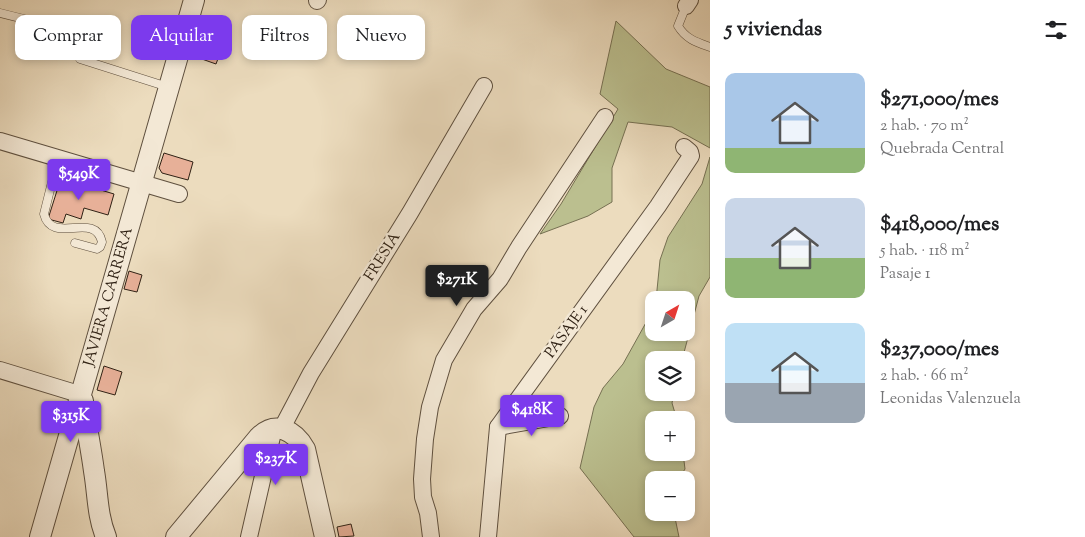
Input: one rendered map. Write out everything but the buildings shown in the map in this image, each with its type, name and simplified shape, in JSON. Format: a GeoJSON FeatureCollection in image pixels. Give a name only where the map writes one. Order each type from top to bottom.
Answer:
{"type":"FeatureCollection","features":[{"type":"Feature","properties":{"kind":"street","name":"JAVIERA CARRERA"},"geometry":{"type":"LineString","coordinates":[[40,537],[194,0]]}},
{"type":"Feature","properties":{"kind":"street","name":"FRESIA"},"geometry":{"type":"LineString","coordinates":[[249,537],[278,428],[410,213],[484,86]]}},
{"type":"Feature","properties":{"kind":"street"},"geometry":{"type":"LineString","coordinates":[[431,537],[428,514],[423,497],[424,439],[430,407],[444,360],[474,310],[500,279],[605,117]]}},
{"type":"Feature","properties":{"kind":"street"},"geometry":{"type":"LineString","coordinates":[[0,141],[179,194]]}},
{"type":"Feature","properties":{"kind":"street","name":"PASAJE 1"},"geometry":{"type":"LineString","coordinates":[[498,427],[658,206],[691,156],[690,152],[684,147]]}},
{"type":"Feature","properties":{"kind":"street"},"geometry":{"type":"LineString","coordinates":[[0,370],[82,395],[95,472],[101,525],[106,537]]}},
{"type":"Feature","properties":{"kind":"street"},"geometry":{"type":"LineString","coordinates":[[488,537],[498,427],[560,416]]}},
{"type":"Feature","properties":{"kind":"street"},"geometry":{"type":"LineString","coordinates":[[176,537],[259,437],[268,430],[278,428],[296,437],[305,449],[325,537]]}},
{"type":"Feature","properties":{"kind":"lane"},"geometry":{"type":"LineString","coordinates":[[688,3],[678,26],[683,34],[692,40],[710,47]]}},
{"type":"Feature","properties":{"kind":"lane"},"geometry":{"type":"LineString","coordinates":[[0,13],[15,17]]}},
{"type":"Feature","properties":{"kind":"lane"},"geometry":{"type":"LineString","coordinates":[[83,60],[168,87]]}},
{"type":"Feature","properties":{"kind":"lane"},"geometry":{"type":"LineString","coordinates":[[58,158],[44,214],[46,222],[52,227],[62,229],[88,228],[96,230],[101,236],[102,242],[97,249],[75,243]]}},
{"type":"Feature","properties":{"kind":"green space"},"geometry":{"type":"Polygon","coordinates":[[[616,21],[666,69],[710,87],[710,148],[672,127],[628,122],[612,168],[612,202],[588,216],[540,234],[561,204],[618,109],[600,94],[616,21]]]}},
{"type":"Feature","properties":{"kind":"green space"},"geometry":{"type":"Polygon","coordinates":[[[710,157],[710,277],[699,296],[695,311],[695,291],[657,291],[660,260],[668,237],[702,184],[710,157]]]}},
{"type":"Feature","properties":{"kind":"green space"},"geometry":{"type":"Polygon","coordinates":[[[645,324],[645,341],[687,341],[684,351],[645,351],[645,401],[672,401],[674,411],[645,411],[645,461],[684,461],[685,469],[684,471],[645,471],[645,521],[676,521],[679,537],[634,537],[580,468],[594,407],[603,388],[623,364],[645,324]]]}}]}
